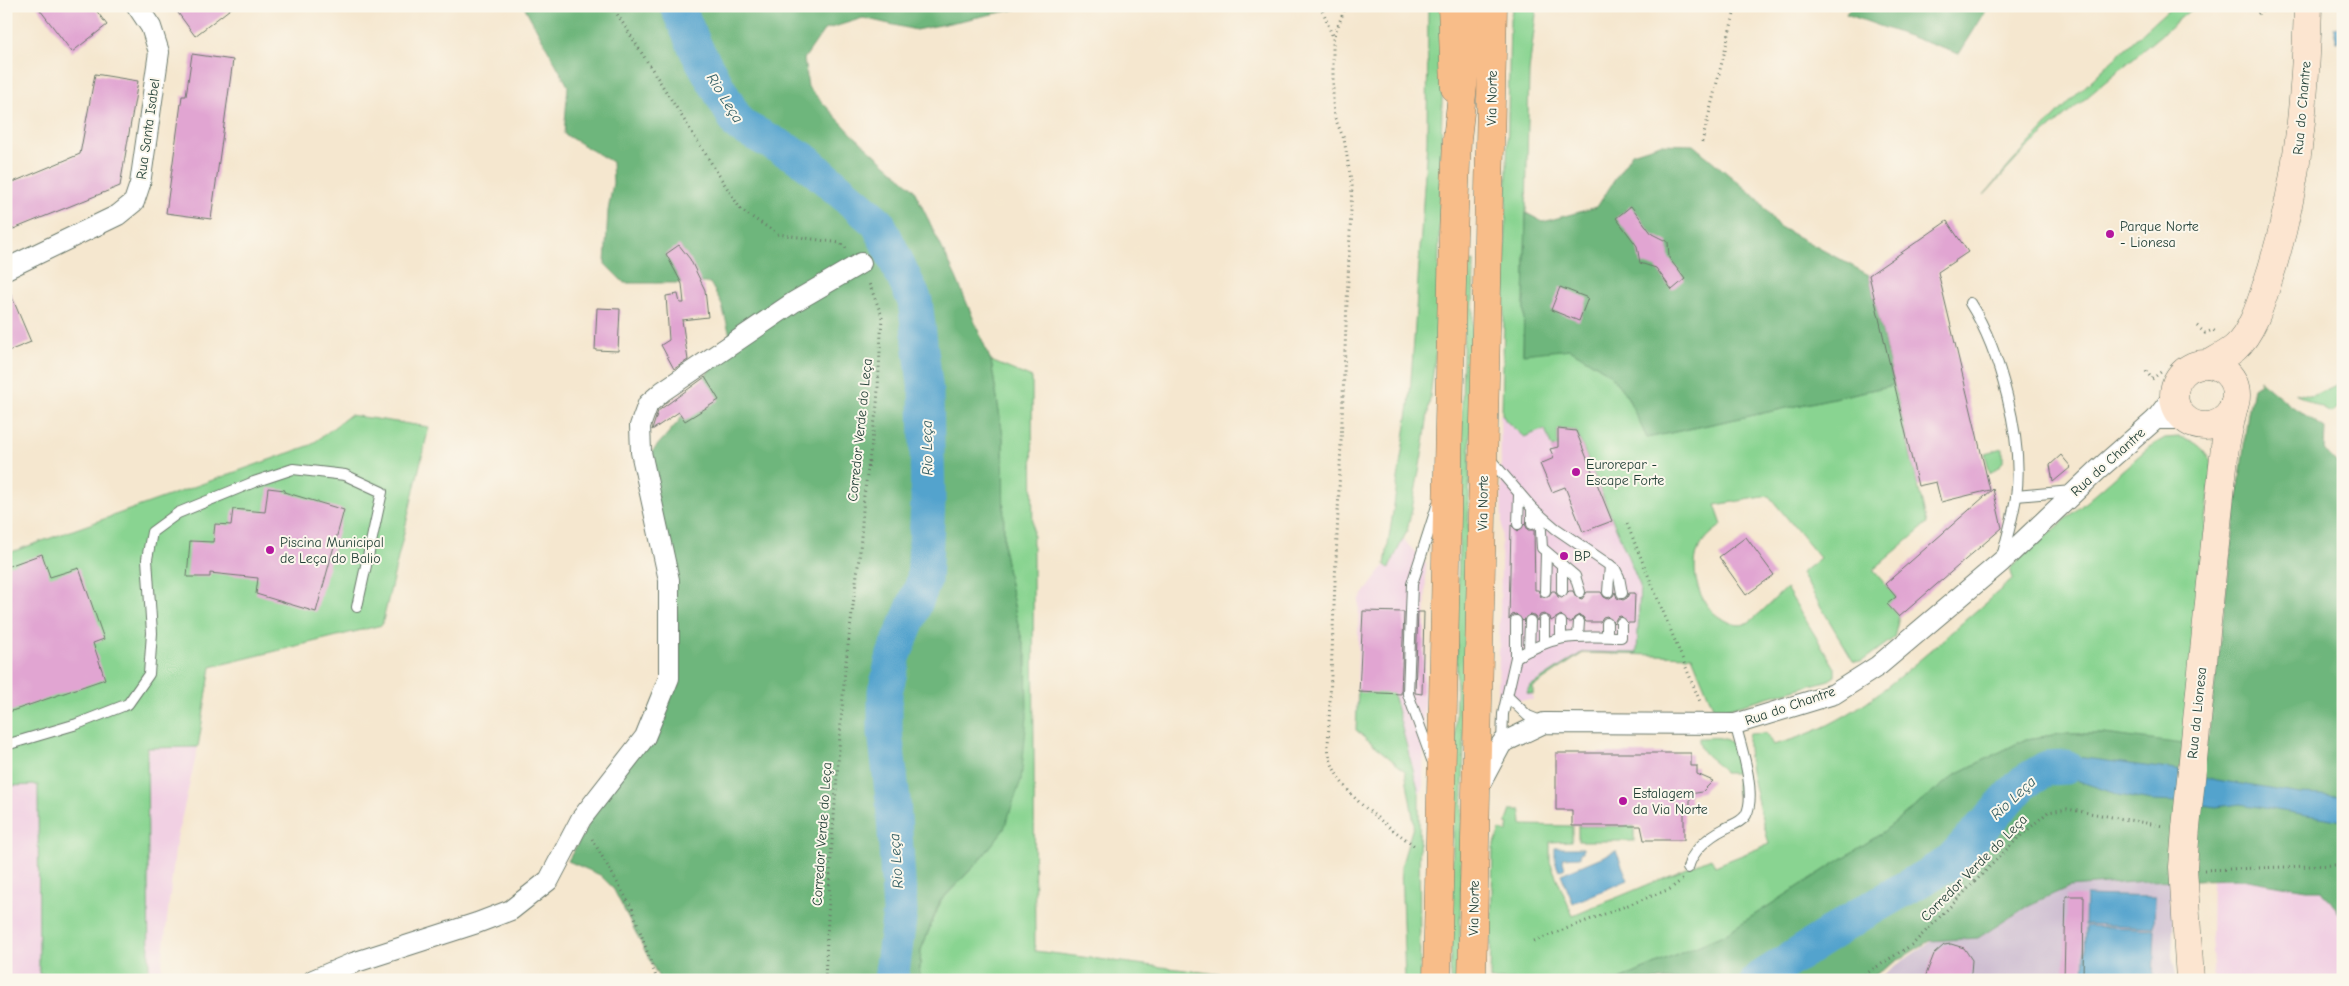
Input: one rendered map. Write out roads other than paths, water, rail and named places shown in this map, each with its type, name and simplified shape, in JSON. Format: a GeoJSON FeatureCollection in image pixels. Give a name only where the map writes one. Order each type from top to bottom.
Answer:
{"type":"FeatureCollection","features":[{"type":"Feature","properties":{"kind":"main road"},"geometry":{"type":"LineString","coordinates":[[1437,980],[1456,139],[1452,6]]}},
{"type":"Feature","properties":{"kind":"main road"},"geometry":{"type":"LineString","coordinates":[[1456,139],[1472,6]]}},
{"type":"Feature","properties":{"kind":"main road","name":"Via Norte"},"geometry":{"type":"LineString","coordinates":[[1472,980],[1496,13]]}},
{"type":"Feature","properties":{"kind":"street","name":"Rua Santa Isabel"},"geometry":{"type":"LineString","coordinates":[[6,269],[118,214],[134,202],[140,184],[159,52],[151,27],[137,6]]}},
{"type":"Feature","properties":{"kind":"street","name":"Rua do Chantre"},"geometry":{"type":"LineString","coordinates":[[2209,364],[2236,348],[2247,330],[2263,296],[2290,207],[2304,109],[2308,6]]}},
{"type":"Feature","properties":{"kind":"street"},"geometry":{"type":"LineString","coordinates":[[313,980],[353,963],[477,923],[511,910],[549,880],[581,819],[645,737],[669,678],[669,580],[641,452],[640,426],[648,404],[663,391],[794,302],[861,263]]}},
{"type":"Feature","properties":{"kind":"street","name":"Rua do Chantre"},"geometry":{"type":"LineString","coordinates":[[2234,393],[2236,348]]}},
{"type":"Feature","properties":{"kind":"street"},"geometry":{"type":"LineString","coordinates":[[2209,364],[2226,372],[2234,393],[2223,420],[2207,430],[2177,408],[2167,383],[2177,380],[2194,365],[2209,364]]}},
{"type":"Feature","properties":{"kind":"street","name":"Rua do Chantre"},"geometry":{"type":"LineString","coordinates":[[1502,743],[1544,723],[1735,724],[1834,694],[1878,666],[2001,562],[2076,490],[2156,419],[2167,383]]}},
{"type":"Feature","properties":{"kind":"street","name":"Rua do Chantre"},"geometry":{"type":"LineString","coordinates":[[2156,419],[2207,430]]}},
{"type":"Feature","properties":{"kind":"street","name":"Rua da Lionesa"},"geometry":{"type":"LineString","coordinates":[[2190,980],[2183,867],[2193,746],[2207,430]]}},
{"type":"Feature","properties":{"kind":"street"},"geometry":{"type":"LineString","coordinates":[[1477,789],[1502,743]]}},
{"type":"Feature","properties":{"kind":"lane"},"geometry":{"type":"LineString","coordinates":[[1970,303],[1987,332],[2002,377],[2015,442],[2016,496],[2001,562]]}},
{"type":"Feature","properties":{"kind":"lane"},"geometry":{"type":"LineString","coordinates":[[1484,452],[1519,495],[1536,512],[1610,565],[1619,577],[1622,593]]}},
{"type":"Feature","properties":{"kind":"lane"},"geometry":{"type":"LineString","coordinates":[[6,745],[77,724],[128,704],[149,674],[152,633],[147,559],[152,532],[178,513],[254,482],[293,469],[345,475],[382,492],[357,607]]}},
{"type":"Feature","properties":{"kind":"lane"},"geometry":{"type":"LineString","coordinates":[[2016,496],[2076,490]]}},
{"type":"Feature","properties":{"kind":"lane"},"geometry":{"type":"LineString","coordinates":[[1518,524],[1519,495]]}},
{"type":"Feature","properties":{"kind":"lane"},"geometry":{"type":"LineString","coordinates":[[1532,524],[1536,512]]}},
{"type":"Feature","properties":{"kind":"lane"},"geometry":{"type":"LineString","coordinates":[[1536,512],[1540,542],[1546,553],[1575,576],[1580,592]]}},
{"type":"Feature","properties":{"kind":"lane"},"geometry":{"type":"LineString","coordinates":[[1545,591],[1546,553]]}},
{"type":"Feature","properties":{"kind":"lane"},"geometry":{"type":"LineString","coordinates":[[1562,565],[1562,591]]}},
{"type":"Feature","properties":{"kind":"lane"},"geometry":{"type":"LineString","coordinates":[[1608,592],[1610,565]]}},
{"type":"Feature","properties":{"kind":"lane"},"geometry":{"type":"LineString","coordinates":[[1502,743],[1503,714],[1516,657],[1516,621]]}},
{"type":"Feature","properties":{"kind":"lane"},"geometry":{"type":"LineString","coordinates":[[1529,650],[1530,621]]}},
{"type":"Feature","properties":{"kind":"lane"},"geometry":{"type":"LineString","coordinates":[[1544,621],[1544,643]]}},
{"type":"Feature","properties":{"kind":"lane"},"geometry":{"type":"LineString","coordinates":[[1561,622],[1561,637]]}},
{"type":"Feature","properties":{"kind":"lane"},"geometry":{"type":"LineString","coordinates":[[1578,636],[1579,622]]}},
{"type":"Feature","properties":{"kind":"lane"},"geometry":{"type":"LineString","coordinates":[[1607,622],[1607,636]]}},
{"type":"Feature","properties":{"kind":"lane"},"geometry":{"type":"LineString","coordinates":[[1516,657],[1561,637],[1620,637],[1621,623]]}},
{"type":"Feature","properties":{"kind":"lane"},"geometry":{"type":"LineString","coordinates":[[1508,697],[1528,716],[1544,723]]}},
{"type":"Feature","properties":{"kind":"lane"},"geometry":{"type":"LineString","coordinates":[[1688,868],[1693,854],[1705,842],[1722,830],[1740,821],[1746,814],[1749,802],[1747,772],[1735,724]]}},
{"type":"Feature","properties":{"kind":"water"},"geometry":{"type":"Polygon","coordinates":[[[2343,26],[2343,41],[2337,42],[2333,28],[2343,26]]]}},
{"type":"Feature","properties":{"kind":"water"},"geometry":{"type":"Polygon","coordinates":[[[2054,754],[2176,770],[2217,780],[2300,794],[2343,796],[2343,821],[2240,804],[2216,807],[2181,802],[2151,801],[2119,795],[2073,779],[2056,777],[2028,800],[2020,774],[2054,754]]]}},
{"type":"Feature","properties":{"kind":"water"},"geometry":{"type":"Polygon","coordinates":[[[1555,848],[1583,848],[1583,852],[1580,852],[1580,857],[1562,858],[1565,868],[1559,871],[1555,861],[1555,848]]]}},
{"type":"Feature","properties":{"kind":"water"},"geometry":{"type":"Polygon","coordinates":[[[1616,851],[1628,880],[1573,903],[1561,874],[1616,851]]]}},
{"type":"Feature","properties":{"kind":"water"},"geometry":{"type":"Polygon","coordinates":[[[2086,895],[2155,897],[2154,927],[2085,924],[2086,895]]]}},
{"type":"Feature","properties":{"kind":"water"},"geometry":{"type":"Polygon","coordinates":[[[2086,926],[2155,929],[2153,980],[2084,980],[2086,926]]]}},
{"type":"Feature","properties":{"kind":"waterway","name":"Rio Leça"},"geometry":{"type":"LineString","coordinates":[[677,6],[697,51],[739,125],[803,159],[878,223],[915,301],[926,392],[928,502],[924,581],[894,655],[885,692],[885,732],[893,800],[900,912],[891,980]]}},
{"type":"Feature","properties":{"kind":"waterway","name":"Rio Leça"},"geometry":{"type":"LineString","coordinates":[[1758,980],[1861,914],[1949,863],[2024,782],[2047,768],[2066,767]]}},
{"type":"Feature","properties":{"kind":"place","name":"Parque Norte - Lionesa"},"geometry":{"type":"Point","coordinates":[2110,234]}},
{"type":"Feature","properties":{"kind":"place","name":"Eurorepar - Escape Forte"},"geometry":{"type":"Point","coordinates":[1576,472]}},
{"type":"Feature","properties":{"kind":"place","name":"Piscina Municipal de Leça do Balio"},"geometry":{"type":"Point","coordinates":[270,550]}},
{"type":"Feature","properties":{"kind":"place","name":"BP"},"geometry":{"type":"Point","coordinates":[1564,556]}},
{"type":"Feature","properties":{"kind":"place","name":"Estalagem da Via Norte"},"geometry":{"type":"Point","coordinates":[1623,801]}}]}
